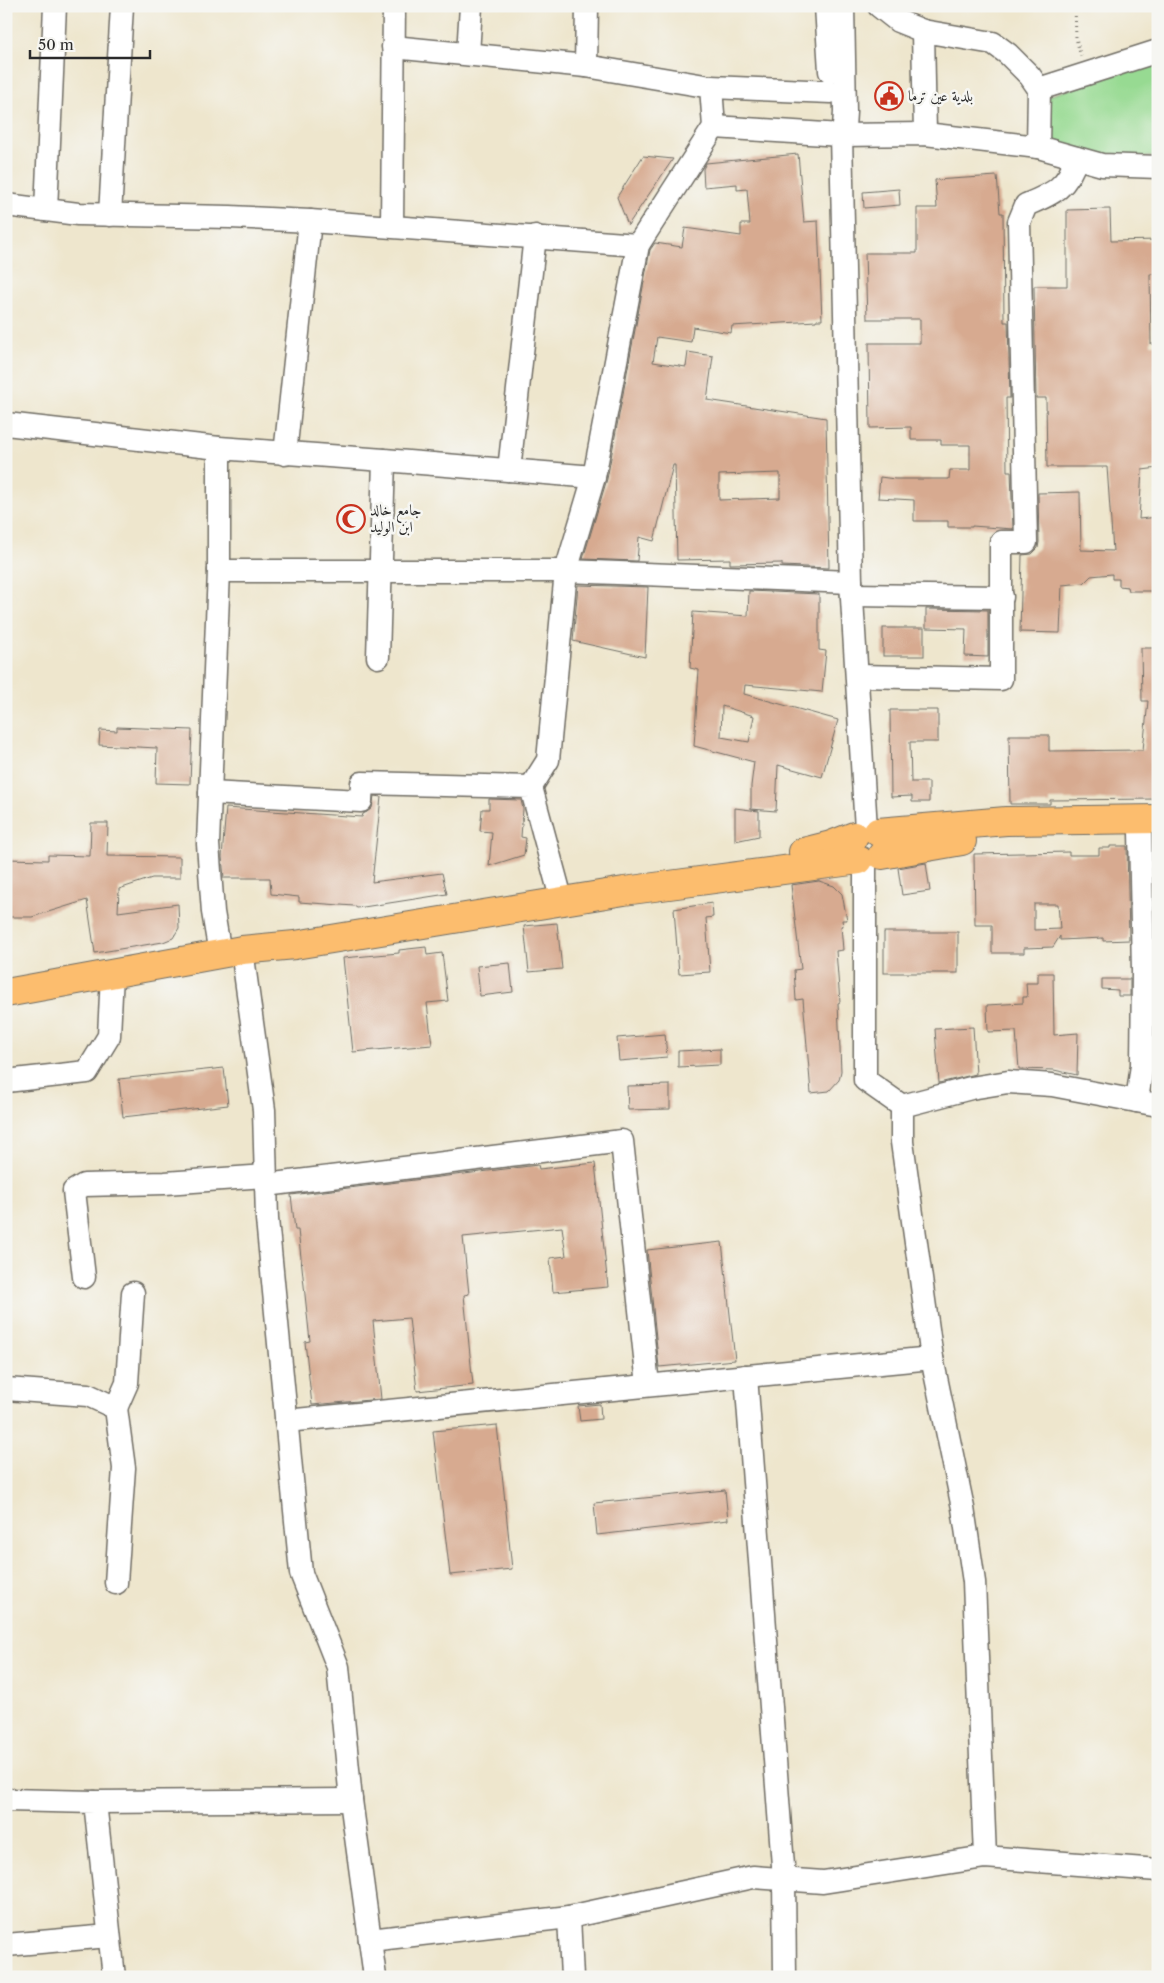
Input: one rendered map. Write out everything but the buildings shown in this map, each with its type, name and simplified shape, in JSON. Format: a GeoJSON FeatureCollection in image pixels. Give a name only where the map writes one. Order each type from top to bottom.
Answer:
{"type":"FeatureCollection","features":[{"type":"Feature","properties":{"kind":"main road"},"geometry":{"type":"LineString","coordinates":[[6,994],[231,952],[295,945],[624,890],[867,846],[973,831],[1028,835],[1152,827]]}},
{"type":"Feature","properties":{"kind":"main road"},"geometry":{"type":"LineString","coordinates":[[231,952],[270,938],[308,929],[558,887],[806,852],[831,846],[867,846]]}},
{"type":"Feature","properties":{"kind":"street"},"geometry":{"type":"LineString","coordinates":[[46,210],[55,6]]}},
{"type":"Feature","properties":{"kind":"street"},"geometry":{"type":"LineString","coordinates":[[110,215],[122,6]]}},
{"type":"Feature","properties":{"kind":"street"},"geometry":{"type":"LineString","coordinates":[[392,226],[394,6]]}},
{"type":"Feature","properties":{"kind":"street"},"geometry":{"type":"LineString","coordinates":[[468,54],[471,6]]}},
{"type":"Feature","properties":{"kind":"street"},"geometry":{"type":"LineString","coordinates":[[586,66],[587,6]]}},
{"type":"Feature","properties":{"kind":"street"},"geometry":{"type":"LineString","coordinates":[[826,6],[833,120],[841,135]]}},
{"type":"Feature","properties":{"kind":"street"},"geometry":{"type":"LineString","coordinates":[[843,6],[845,112],[841,135],[851,588],[858,676],[867,846],[865,1080],[902,1106],[971,1088],[1008,1082],[1052,1084],[1148,1103],[1142,1065],[1143,971],[1152,827]]}},
{"type":"Feature","properties":{"kind":"street"},"geometry":{"type":"LineString","coordinates":[[879,6],[898,21],[923,31],[993,42],[1008,54],[1030,76],[1039,90],[1038,147]]}},
{"type":"Feature","properties":{"kind":"street"},"geometry":{"type":"LineString","coordinates":[[923,31],[925,134]]}},
{"type":"Feature","properties":{"kind":"street"},"geometry":{"type":"LineString","coordinates":[[393,47],[586,66],[711,87],[832,92]]}},
{"type":"Feature","properties":{"kind":"street"},"geometry":{"type":"LineString","coordinates":[[1039,90],[1158,51]]}},
{"type":"Feature","properties":{"kind":"street"},"geometry":{"type":"LineString","coordinates":[[558,887],[531,787],[548,760],[566,572],[594,478],[638,244],[714,127],[711,87]]}},
{"type":"Feature","properties":{"kind":"street"},"geometry":{"type":"LineString","coordinates":[[714,127],[841,135],[925,134],[1038,147],[1102,165],[1158,167]]}},
{"type":"Feature","properties":{"kind":"street"},"geometry":{"type":"LineString","coordinates":[[858,676],[1001,679],[1002,542],[1026,542],[1019,222],[1026,205],[1055,192],[1073,172],[1076,158]]}},
{"type":"Feature","properties":{"kind":"street"},"geometry":{"type":"LineString","coordinates":[[6,206],[78,214],[230,217],[310,221],[638,244]]}},
{"type":"Feature","properties":{"kind":"street"},"geometry":{"type":"LineString","coordinates":[[285,454],[310,221]]}},
{"type":"Feature","properties":{"kind":"street"},"geometry":{"type":"LineString","coordinates":[[509,470],[536,236]]}},
{"type":"Feature","properties":{"kind":"street"},"geometry":{"type":"LineString","coordinates":[[6,424],[219,448],[594,478]]}},
{"type":"Feature","properties":{"kind":"street"},"geometry":{"type":"LineString","coordinates":[[219,448],[219,571],[208,844],[213,912],[231,952],[264,1110],[267,1220],[301,1573],[338,1667],[351,1800],[375,1977]]}},
{"type":"Feature","properties":{"kind":"street"},"geometry":{"type":"LineString","coordinates":[[378,657],[384,460]]}},
{"type":"Feature","properties":{"kind":"street"},"geometry":{"type":"LineString","coordinates":[[219,571],[566,572],[1002,597]]}},
{"type":"Feature","properties":{"kind":"street"},"geometry":{"type":"LineString","coordinates":[[210,793],[361,801],[362,783],[531,787]]}},
{"type":"Feature","properties":{"kind":"street"},"geometry":{"type":"LineString","coordinates":[[6,1081],[87,1072],[109,1036],[112,974]]}},
{"type":"Feature","properties":{"kind":"street"},"geometry":{"type":"LineString","coordinates":[[902,1106],[902,1142],[932,1358],[963,1508],[974,1582],[985,1857]]}},
{"type":"Feature","properties":{"kind":"street"},"geometry":{"type":"LineString","coordinates":[[84,1277],[74,1191],[84,1185],[266,1180],[622,1141],[648,1386]]}},
{"type":"Feature","properties":{"kind":"street"},"geometry":{"type":"LineString","coordinates":[[116,1583],[124,1468],[116,1408],[127,1383],[133,1293]]}},
{"type":"Feature","properties":{"kind":"street"},"geometry":{"type":"LineString","coordinates":[[286,1421],[932,1358]]}},
{"type":"Feature","properties":{"kind":"street"},"geometry":{"type":"LineString","coordinates":[[746,1376],[784,1879],[785,1977]]}},
{"type":"Feature","properties":{"kind":"street"},"geometry":{"type":"LineString","coordinates":[[6,1389],[88,1395],[116,1408]]}},
{"type":"Feature","properties":{"kind":"street"},"geometry":{"type":"LineString","coordinates":[[6,1800],[95,1802],[351,1800]]}},
{"type":"Feature","properties":{"kind":"street"},"geometry":{"type":"LineString","coordinates":[[95,1802],[114,1977]]}},
{"type":"Feature","properties":{"kind":"street"},"geometry":{"type":"LineString","coordinates":[[370,1940],[569,1917],[753,1877],[823,1882],[985,1857],[1158,1870]]}},
{"type":"Feature","properties":{"kind":"street"},"geometry":{"type":"LineString","coordinates":[[569,1917],[572,1977]]}},
{"type":"Feature","properties":{"kind":"street"},"geometry":{"type":"LineString","coordinates":[[6,1945],[109,1936]]}},
{"type":"Feature","properties":{"kind":"path"},"geometry":{"type":"LineString","coordinates":[[1075,6],[1076,38],[1085,74]]}},
{"type":"Feature","properties":{"kind":"green space"},"geometry":{"type":"Polygon","coordinates":[[[1158,61],[1158,157],[1104,156],[1052,143],[1048,96],[1158,61]]]}},
{"type":"Feature","properties":{"kind":"place","name":"بلدية عين ترما"},"geometry":{"type":"Point","coordinates":[889,96]}},
{"type":"Feature","properties":{"kind":"place","name":"جامع خالد ابن الوليد"},"geometry":{"type":"Point","coordinates":[351,519]}}]}
